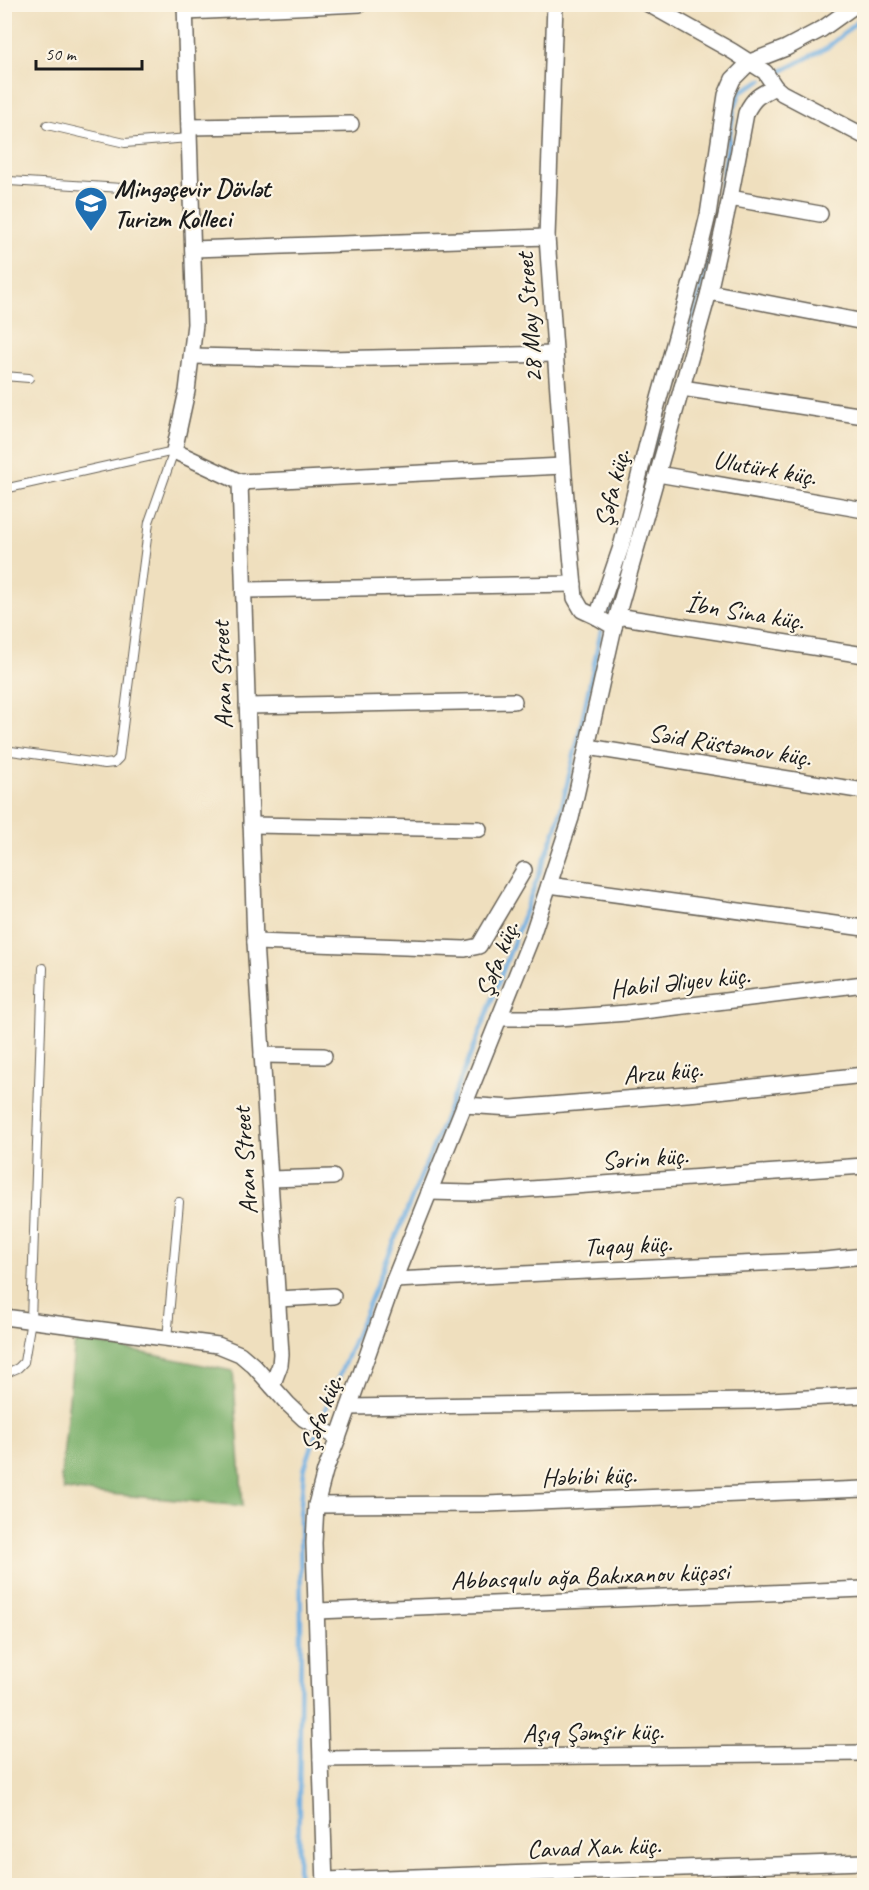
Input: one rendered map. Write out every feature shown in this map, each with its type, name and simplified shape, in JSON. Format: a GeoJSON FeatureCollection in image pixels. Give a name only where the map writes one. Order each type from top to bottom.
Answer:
{"type":"FeatureCollection","features":[{"type":"Feature","properties":{"kind":"street"},"geometry":{"type":"LineString","coordinates":[[360,4],[185,8],[195,324],[187,391],[174,451],[240,482],[563,466]]}},
{"type":"Feature","properties":{"kind":"street","name":"28 May Street"},"geometry":{"type":"LineString","coordinates":[[555,4],[547,237],[555,354],[575,598],[582,610],[597,617]]}},
{"type":"Feature","properties":{"kind":"street"},"geometry":{"type":"LineString","coordinates":[[648,4],[750,62],[765,72],[782,93],[864,136]]}},
{"type":"Feature","properties":{"kind":"street"},"geometry":{"type":"LineString","coordinates":[[750,62],[786,48],[822,29],[857,4]]}},
{"type":"Feature","properties":{"kind":"street","name":"Şəfa küç."},"geometry":{"type":"LineString","coordinates":[[597,617],[621,547],[697,261],[708,215],[726,96],[733,79],[750,62]]}},
{"type":"Feature","properties":{"kind":"street","name":"Şəfa küç."},"geometry":{"type":"LineString","coordinates":[[325,1883],[314,1543],[316,1505],[325,1471],[394,1280],[532,936],[571,818],[616,622],[709,292],[746,113],[757,96],[775,87]]}},
{"type":"Feature","properties":{"kind":"street"},"geometry":{"type":"LineString","coordinates":[[189,132],[351,124]]}},
{"type":"Feature","properties":{"kind":"street"},"geometry":{"type":"LineString","coordinates":[[730,198],[820,214]]}},
{"type":"Feature","properties":{"kind":"street"},"geometry":{"type":"LineString","coordinates":[[193,249],[547,237]]}},
{"type":"Feature","properties":{"kind":"street"},"geometry":{"type":"LineString","coordinates":[[709,292],[864,322]]}},
{"type":"Feature","properties":{"kind":"street"},"geometry":{"type":"LineString","coordinates":[[192,356],[328,358],[555,354]]}},
{"type":"Feature","properties":{"kind":"street"},"geometry":{"type":"LineString","coordinates":[[682,388],[864,416]]}},
{"type":"Feature","properties":{"kind":"street","name":"Ulutürk küç."},"geometry":{"type":"LineString","coordinates":[[658,474],[864,510]]}},
{"type":"Feature","properties":{"kind":"street","name":"Aran Street"},"geometry":{"type":"LineString","coordinates":[[240,482],[255,942],[281,1354],[280,1365],[272,1386]]}},
{"type":"Feature","properties":{"kind":"street"},"geometry":{"type":"LineString","coordinates":[[244,590],[574,584]]}},
{"type":"Feature","properties":{"kind":"street"},"geometry":{"type":"LineString","coordinates":[[597,617],[616,622]]}},
{"type":"Feature","properties":{"kind":"street","name":"İbn Sina küç."},"geometry":{"type":"LineString","coordinates":[[616,622],[864,655]]}},
{"type":"Feature","properties":{"kind":"street"},"geometry":{"type":"LineString","coordinates":[[247,706],[514,700]]}},
{"type":"Feature","properties":{"kind":"street","name":"Səid Rüstəmov küç."},"geometry":{"type":"LineString","coordinates":[[588,747],[864,792]]}},
{"type":"Feature","properties":{"kind":"street"},"geometry":{"type":"LineString","coordinates":[[251,825],[479,829]]}},
{"type":"Feature","properties":{"kind":"street"},"geometry":{"type":"LineString","coordinates":[[255,942],[465,949],[479,946],[524,870]]}},
{"type":"Feature","properties":{"kind":"street"},"geometry":{"type":"LineString","coordinates":[[549,885],[864,928]]}},
{"type":"Feature","properties":{"kind":"street","name":"Habil Əliyev küç."},"geometry":{"type":"LineString","coordinates":[[500,1018],[558,1018],[627,1013],[864,984]]}},
{"type":"Feature","properties":{"kind":"street"},"geometry":{"type":"LineString","coordinates":[[262,1055],[324,1056]]}},
{"type":"Feature","properties":{"kind":"street","name":"Arzu küç."},"geometry":{"type":"LineString","coordinates":[[464,1105],[512,1108],[699,1093],[864,1075]]}},
{"type":"Feature","properties":{"kind":"street","name":"Sərin küç."},"geometry":{"type":"LineString","coordinates":[[429,1192],[492,1192],[864,1167]]}},
{"type":"Feature","properties":{"kind":"street"},"geometry":{"type":"LineString","coordinates":[[270,1179],[333,1177]]}},
{"type":"Feature","properties":{"kind":"street","name":"Tuqay küç."},"geometry":{"type":"LineString","coordinates":[[394,1280],[825,1260],[864,1256]]}},
{"type":"Feature","properties":{"kind":"street"},"geometry":{"type":"LineString","coordinates":[[278,1299],[333,1296]]}},
{"type":"Feature","properties":{"kind":"street"},"geometry":{"type":"LineString","coordinates":[[4,1317],[219,1345],[240,1354],[254,1366],[304,1419],[338,1438]]}},
{"type":"Feature","properties":{"kind":"street"},"geometry":{"type":"LineString","coordinates":[[349,1407],[740,1401],[864,1395]]}},
{"type":"Feature","properties":{"kind":"street","name":"Həbibi küç."},"geometry":{"type":"LineString","coordinates":[[316,1505],[487,1504],[864,1489]]}},
{"type":"Feature","properties":{"kind":"street","name":"Abbasqulu ağa Bakıxanov küçəsi"},"geometry":{"type":"LineString","coordinates":[[317,1611],[864,1589]]}},
{"type":"Feature","properties":{"kind":"street","name":"Aşıq Şəmşir küç."},"geometry":{"type":"LineString","coordinates":[[321,1759],[864,1753]]}},
{"type":"Feature","properties":{"kind":"street","name":"Cavad Xan küç."},"geometry":{"type":"LineString","coordinates":[[325,1883],[864,1862]]}},
{"type":"Feature","properties":{"kind":"lane"},"geometry":{"type":"LineString","coordinates":[[47,125],[125,143],[189,132]]}},
{"type":"Feature","properties":{"kind":"lane"},"geometry":{"type":"LineString","coordinates":[[4,184],[9,182],[122,188]]}},
{"type":"Feature","properties":{"kind":"lane"},"geometry":{"type":"LineString","coordinates":[[4,376],[29,378]]}},
{"type":"Feature","properties":{"kind":"lane"},"geometry":{"type":"LineString","coordinates":[[4,489],[174,451]]}},
{"type":"Feature","properties":{"kind":"lane"},"geometry":{"type":"LineString","coordinates":[[4,750],[105,764],[114,763],[119,758],[149,522],[174,451]]}},
{"type":"Feature","properties":{"kind":"lane"},"geometry":{"type":"LineString","coordinates":[[4,1374],[18,1368],[24,1362],[30,1320],[43,969]]}},
{"type":"Feature","properties":{"kind":"lane"},"geometry":{"type":"LineString","coordinates":[[167,1339],[179,1202]]}},
{"type":"Feature","properties":{"kind":"green space"},"geometry":{"type":"Polygon","coordinates":[[[75,1339],[233,1371],[243,1506],[64,1490],[61,1478],[75,1339]]]}},
{"type":"Feature","properties":{"kind":"waterway"},"geometry":{"type":"LineString","coordinates":[[780,72],[828,47],[864,16]]}},
{"type":"Feature","properties":{"kind":"waterway"},"geometry":{"type":"LineString","coordinates":[[713,239],[734,109],[741,91],[762,80]]}},
{"type":"Feature","properties":{"kind":"waterway"},"geometry":{"type":"LineString","coordinates":[[671,383],[710,253]]}},
{"type":"Feature","properties":{"kind":"waterway"},"geometry":{"type":"LineString","coordinates":[[630,540],[655,453],[662,414]]}},
{"type":"Feature","properties":{"kind":"waterway"},"geometry":{"type":"LineString","coordinates":[[609,614],[626,554]]}},
{"type":"Feature","properties":{"kind":"waterway"},"geometry":{"type":"LineString","coordinates":[[322,1418],[480,1032],[557,826],[601,631]]}},
{"type":"Feature","properties":{"kind":"waterway"},"geometry":{"type":"LineString","coordinates":[[298,1886],[300,1514],[304,1470],[316,1434]]}},
{"type":"Feature","properties":{"kind":"place","name":"Mingəçevir Dövlət Turizm Kolleci"},"geometry":{"type":"Point","coordinates":[91,232]}}]}
